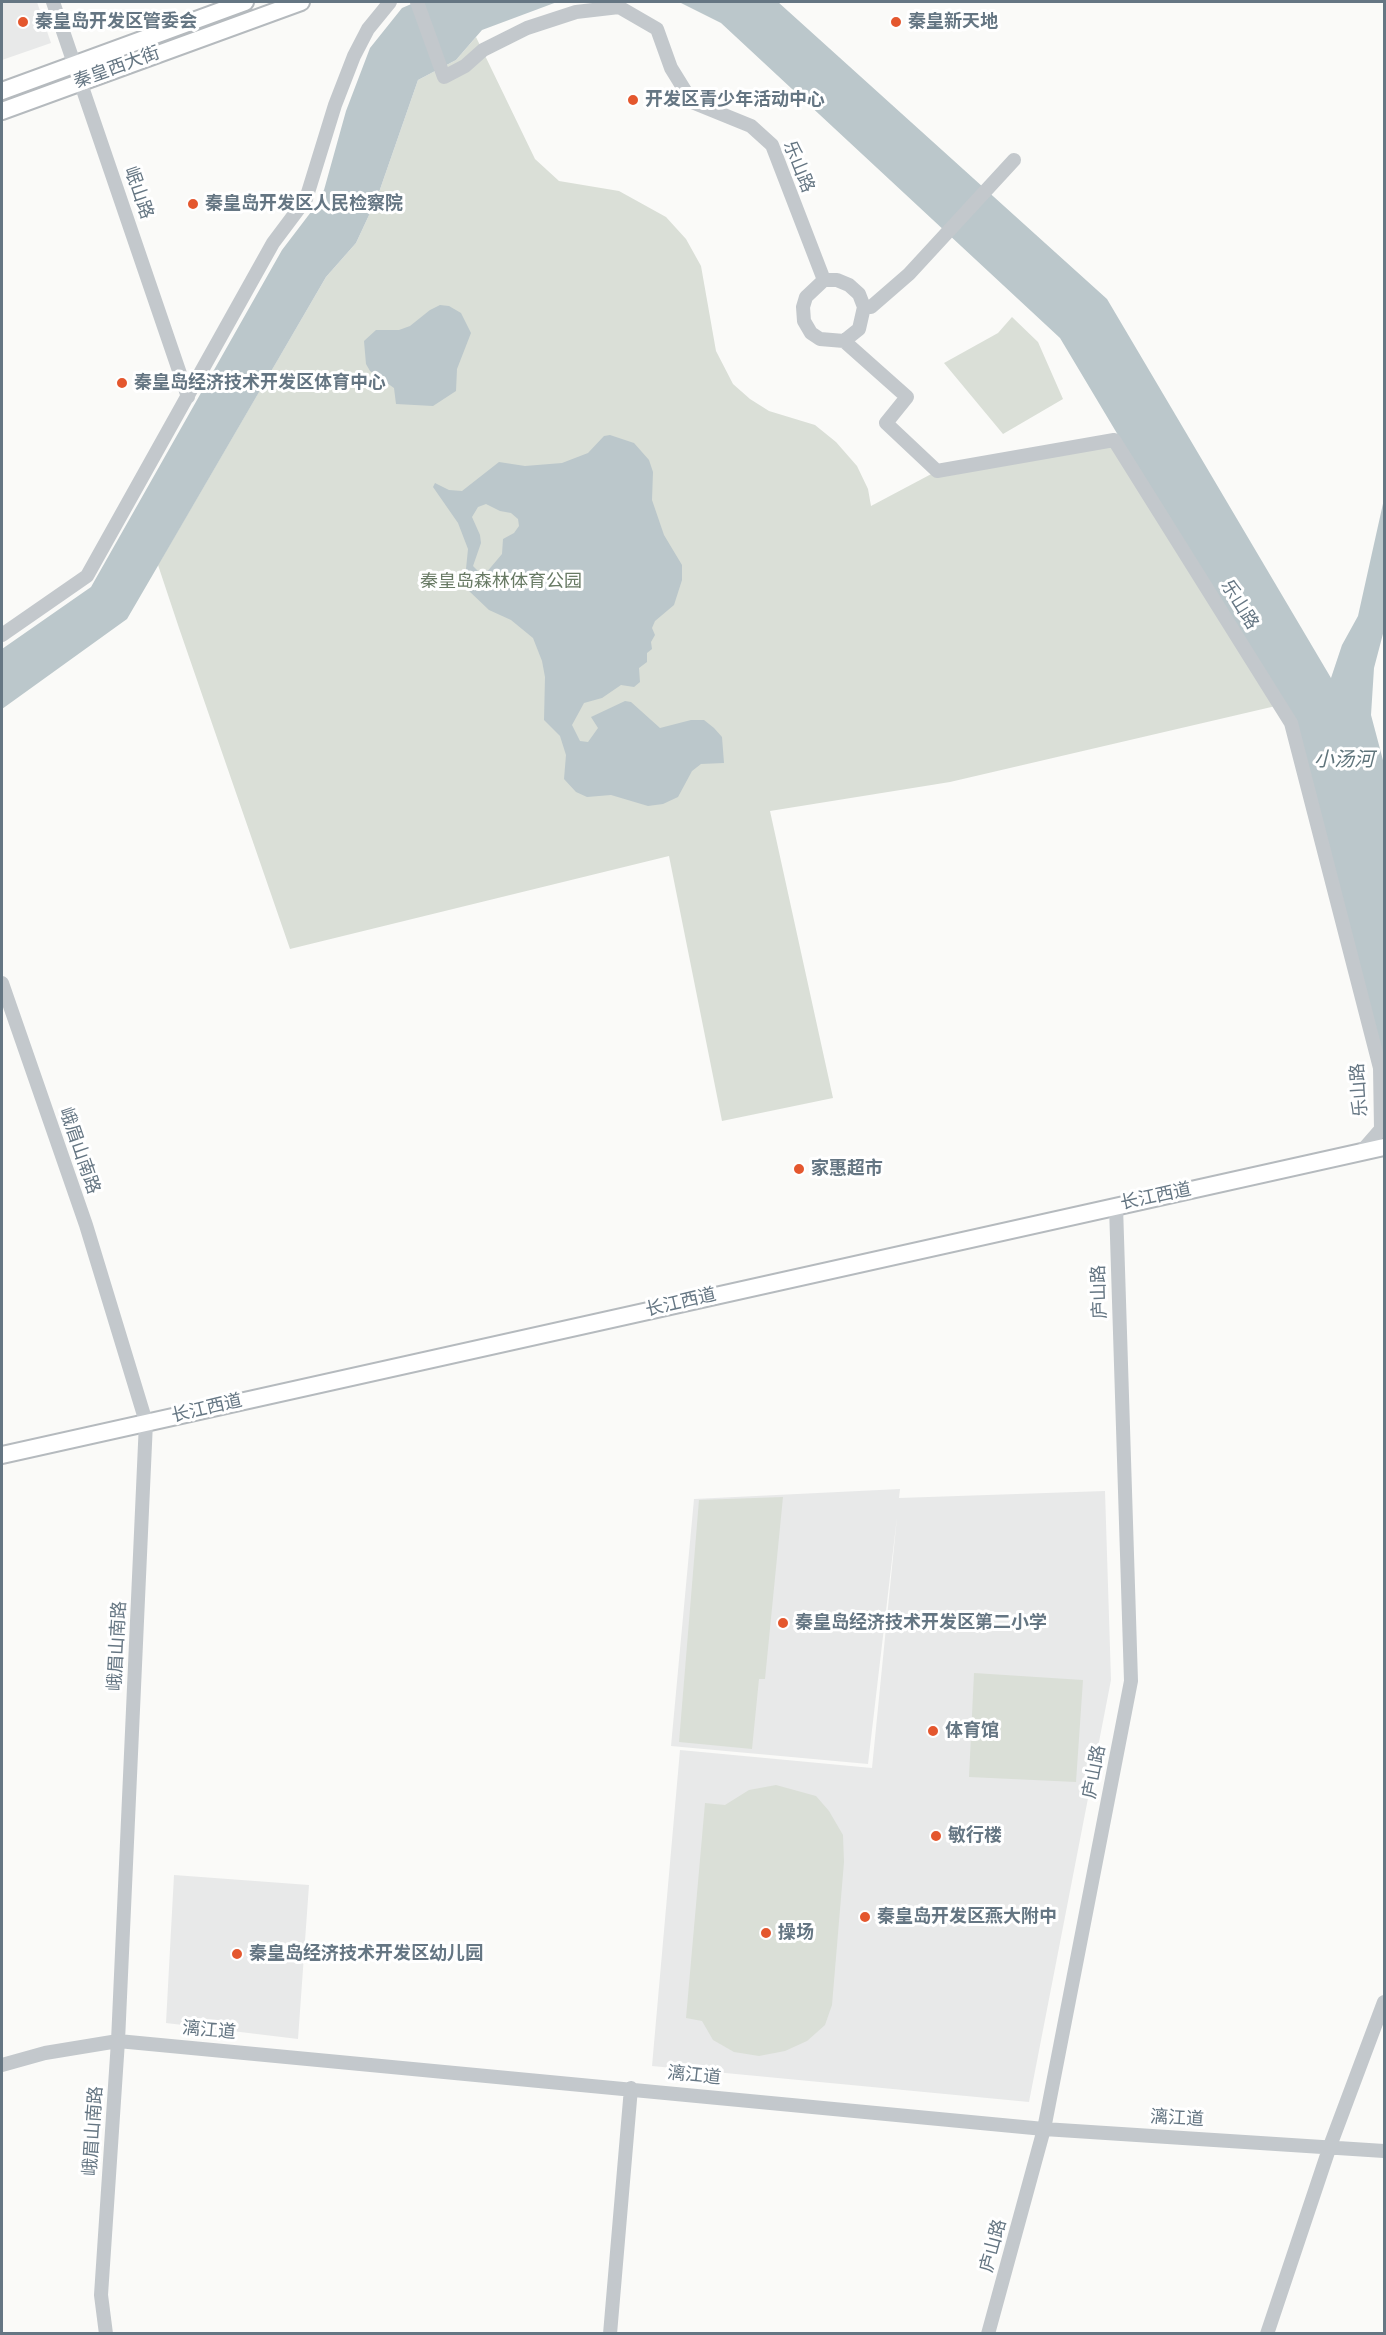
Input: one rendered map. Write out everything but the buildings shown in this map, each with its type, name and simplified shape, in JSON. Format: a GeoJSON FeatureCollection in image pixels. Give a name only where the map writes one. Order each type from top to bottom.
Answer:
{"type":"FeatureCollection","features":[{"type":"Feature","properties":{"kind":"main road","name":"秦皇西大街"},"geometry":{"type":"LineString","coordinates":[[2,91],[245,2]]}},
{"type":"Feature","properties":{"kind":"main road","name":"秦皇西大街"},"geometry":{"type":"LineString","coordinates":[[2,111],[301,2]]}},
{"type":"Feature","properties":{"kind":"main road","name":"长江西道"},"geometry":{"type":"LineString","coordinates":[[2,1455],[1384,1147]]}},
{"type":"Feature","properties":{"kind":"street","name":"岷山路"},"geometry":{"type":"LineString","coordinates":[[53,2],[188,397]]}},
{"type":"Feature","properties":{"kind":"street"},"geometry":{"type":"LineString","coordinates":[[2,635],[87,576],[273,243],[306,199],[335,105],[354,56],[368,29],[390,2]]}},
{"type":"Feature","properties":{"kind":"street","name":"乐山路"},"geometry":{"type":"LineString","coordinates":[[417,2],[444,77],[465,66],[483,50],[526,28],[576,12],[619,7],[657,29],[671,68],[692,102],[751,126],[772,145],[824,280]]}},
{"type":"Feature","properties":{"kind":"street"},"geometry":{"type":"LineString","coordinates":[[864,307],[870,307],[909,274],[1014,160]]}},
{"type":"Feature","properties":{"kind":"street"},"geometry":{"type":"LineString","coordinates":[[824,280],[837,280],[849,285],[859,294],[864,307],[859,329],[844,341],[820,339],[811,333],[804,321],[803,307],[807,297],[824,280]]}},
{"type":"Feature","properties":{"kind":"street","name":"乐山路"},"geometry":{"type":"LineString","coordinates":[[844,341],[907,397],[886,423],[937,471],[1114,440],[1291,723],[1380,1068],[1381,1129],[1362,1152]]}},
{"type":"Feature","properties":{"kind":"street","name":"峨眉山南路"},"geometry":{"type":"LineString","coordinates":[[2,983],[86,1226],[146,1422],[118,2041],[101,2295],[106,2334]]}},
{"type":"Feature","properties":{"kind":"street","name":"庐山路"},"geometry":{"type":"LineString","coordinates":[[988,2334],[1044,2129],[1131,1681],[1116,1206]]}},
{"type":"Feature","properties":{"kind":"street"},"geometry":{"type":"LineString","coordinates":[[1266,2334],[1330,2146],[1384,2002]]}},
{"type":"Feature","properties":{"kind":"street","name":"漓江道"},"geometry":{"type":"LineString","coordinates":[[2,2065],[45,2053],[118,2041],[1044,2129],[1384,2151]]}},
{"type":"Feature","properties":{"kind":"street"},"geometry":{"type":"LineString","coordinates":[[610,2334],[631,2088]]}},
{"type":"Feature","properties":{"kind":"shaded area","name":"秦皇岛开发区管委会"},"geometry":{"type":"Polygon","coordinates":[[[2,2],[37,2],[51,43],[2,60],[2,2]]]}},
{"type":"Feature","properties":{"kind":"shaded area","name":"秦皇岛开发区燕大附中"},"geometry":{"type":"Polygon","coordinates":[[[900,1489],[899,1498],[1105,1491],[1111,1680],[1029,2102],[652,2066],[680,1750],[872,1768],[897,1517],[868,1764],[671,1746],[694,1499],[900,1489]]]}},
{"type":"Feature","properties":{"kind":"shaded area","name":"秦皇岛经济技术开发区幼儿园"},"geometry":{"type":"Polygon","coordinates":[[[174,1875],[309,1885],[298,2039],[166,2023],[174,1875]]]}},
{"type":"Feature","properties":{"kind":"green space","name":"秦皇岛森林体育公园"},"geometry":{"type":"Polygon","coordinates":[[[476,37],[535,159],[559,181],[619,191],[666,217],[686,239],[701,266],[716,351],[733,384],[750,399],[769,411],[815,425],[836,442],[857,466],[868,489],[871,506],[937,471],[1114,440],[1280,705],[950,782],[770,811],[833,1098],[722,1121],[669,856],[290,949],[179,628],[158,565],[326,277],[356,243],[377,198],[418,80],[456,60],[476,37]]]}},
{"type":"Feature","properties":{"kind":"green space"},"geometry":{"type":"Polygon","coordinates":[[[1012,317],[1038,342],[1063,399],[1003,434],[944,363],[998,333],[1012,317]]]}},
{"type":"Feature","properties":{"kind":"green space"},"geometry":{"type":"Polygon","coordinates":[[[783,1497],[765,1679],[759,1679],[752,1749],[679,1742],[699,1500],[783,1497]]]}},
{"type":"Feature","properties":{"kind":"green space"},"geometry":{"type":"Polygon","coordinates":[[[974,1673],[1083,1680],[1076,1782],[969,1777],[974,1673]]]}},
{"type":"Feature","properties":{"kind":"green space","name":"操场"},"geometry":{"type":"Polygon","coordinates":[[[776,1785],[816,1796],[829,1811],[843,1835],[844,1862],[832,2005],[825,2025],[807,2041],[785,2051],[759,2056],[734,2052],[713,2040],[702,2021],[686,2018],[705,1803],[725,1805],[749,1790],[776,1785]]]}},
{"type":"Feature","properties":{"kind":"water"},"geometry":{"type":"Polygon","coordinates":[[[416,2],[557,2],[482,30],[456,60],[418,80],[377,198],[356,243],[326,277],[127,619],[2,709],[2,649],[91,587],[282,250],[314,208],[324,190],[346,111],[370,48],[402,8],[416,2]]]}},
{"type":"Feature","properties":{"kind":"water","name":"小汤河"},"geometry":{"type":"Polygon","coordinates":[[[679,2],[778,2],[1107,299],[1331,678],[1342,645],[1358,616],[1384,499],[1384,630],[1374,668],[1371,715],[1384,764],[1384,1063],[1296,733],[1060,338],[721,23],[679,2]]]}},
{"type":"Feature","properties":{"kind":"water"},"geometry":{"type":"Polygon","coordinates":[[[440,305],[449,306],[461,313],[471,333],[457,369],[456,391],[433,406],[396,404],[394,388],[370,371],[366,364],[364,341],[376,330],[399,330],[410,326],[440,305]]]}},
{"type":"Feature","properties":{"kind":"water"},"geometry":{"type":"Polygon","coordinates":[[[610,435],[634,443],[649,460],[653,472],[652,500],[664,535],[682,565],[682,580],[674,605],[655,621],[652,628],[655,635],[651,642],[652,649],[647,653],[647,662],[639,668],[640,682],[634,687],[621,685],[602,698],[584,703],[572,725],[580,741],[588,742],[598,728],[591,717],[625,701],[631,702],[660,728],[691,720],[704,720],[714,728],[722,737],[724,763],[701,764],[692,771],[678,797],[663,804],[648,806],[611,795],[587,797],[576,792],[564,779],[566,755],[560,736],[544,720],[545,677],[542,661],[533,638],[511,620],[489,610],[468,590],[465,579],[468,549],[458,523],[433,487],[435,483],[449,490],[462,491],[499,462],[525,466],[562,463],[588,453],[604,436],[610,435]],[[486,504],[478,507],[472,517],[480,535],[481,543],[473,566],[479,572],[486,573],[502,554],[503,539],[514,533],[519,526],[518,519],[511,513],[500,511],[486,504]]]}},
{"type":"Feature","properties":{"kind":"place","name":"秦皇岛开发区管委会"},"geometry":{"type":"Point","coordinates":[23,22]}},
{"type":"Feature","properties":{"kind":"place","name":"秦皇新天地"},"geometry":{"type":"Point","coordinates":[896,22]}},
{"type":"Feature","properties":{"kind":"place","name":"开发区青少年活动中心"},"geometry":{"type":"Point","coordinates":[633,100]}},
{"type":"Feature","properties":{"kind":"place","name":"秦皇岛开发区人民检察院"},"geometry":{"type":"Point","coordinates":[193,204]}},
{"type":"Feature","properties":{"kind":"place","name":"秦皇岛经济技术开发区体育中心"},"geometry":{"type":"Point","coordinates":[122,383]}},
{"type":"Feature","properties":{"kind":"place","name":"家惠超市"},"geometry":{"type":"Point","coordinates":[799,1169]}},
{"type":"Feature","properties":{"kind":"place","name":"秦皇岛经济技术开发区第二小学"},"geometry":{"type":"Point","coordinates":[783,1623]}},
{"type":"Feature","properties":{"kind":"place","name":"体育馆"},"geometry":{"type":"Point","coordinates":[933,1731]}},
{"type":"Feature","properties":{"kind":"place","name":"敏行楼"},"geometry":{"type":"Point","coordinates":[936,1836]}},
{"type":"Feature","properties":{"kind":"place","name":"秦皇岛开发区燕大附中"},"geometry":{"type":"Point","coordinates":[865,1917]}},
{"type":"Feature","properties":{"kind":"place","name":"操场"},"geometry":{"type":"Point","coordinates":[766,1933]}},
{"type":"Feature","properties":{"kind":"place","name":"秦皇岛经济技术开发区幼儿园"},"geometry":{"type":"Point","coordinates":[237,1954]}}]}
